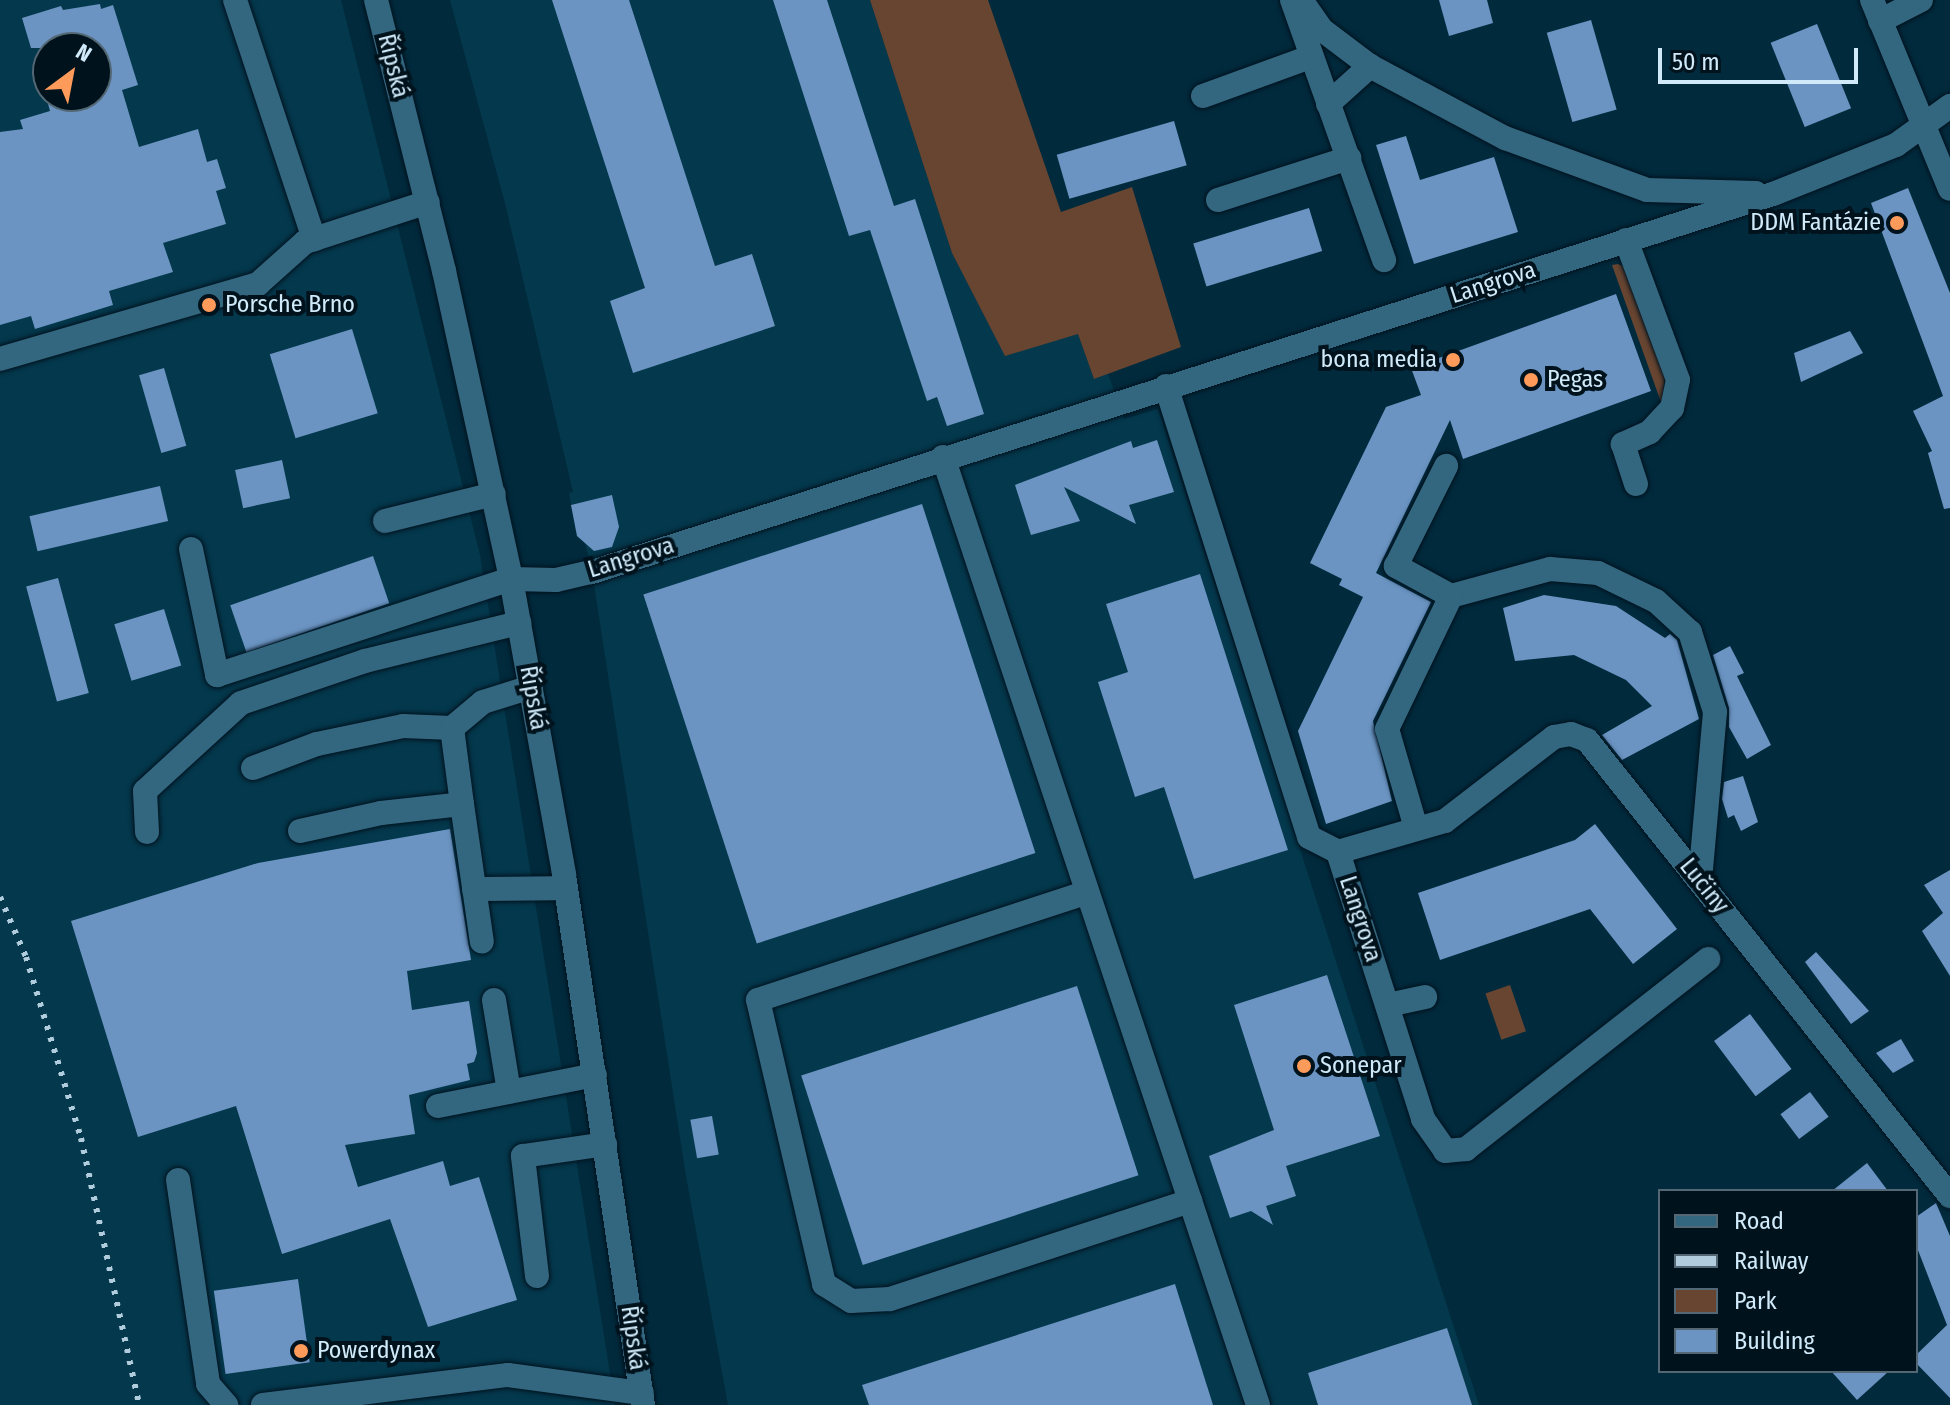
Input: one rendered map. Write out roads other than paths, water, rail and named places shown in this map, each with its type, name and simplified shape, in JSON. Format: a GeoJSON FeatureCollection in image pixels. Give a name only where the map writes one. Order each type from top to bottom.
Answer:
{"type":"FeatureCollection","features":[{"type":"Feature","properties":{"kind":"street"},"geometry":{"type":"LineString","coordinates":[[235,0],[314,239]]}},
{"type":"Feature","properties":{"kind":"street","name":"Řípská"},"geometry":{"type":"LineString","coordinates":[[376,0],[428,202],[511,579],[566,888],[642,1399]]}},
{"type":"Feature","properties":{"kind":"street"},"geometry":{"type":"LineString","coordinates":[[1292,0],[1384,260]]}},
{"type":"Feature","properties":{"kind":"street","name":"Langrova"},"geometry":{"type":"LineString","coordinates":[[1301,0],[1321,29],[1370,66],[1505,138],[1647,190],[1773,194]]}},
{"type":"Feature","properties":{"kind":"street"},"geometry":{"type":"LineString","coordinates":[[1921,0],[1876,10],[1950,189]]}},
{"type":"Feature","properties":{"kind":"street"},"geometry":{"type":"LineString","coordinates":[[1203,96],[1310,57]]}},
{"type":"Feature","properties":{"kind":"street"},"geometry":{"type":"LineString","coordinates":[[1328,104],[1370,66]]}},
{"type":"Feature","properties":{"kind":"street","name":"Langrova"},"geometry":{"type":"LineString","coordinates":[[191,549],[217,675],[511,579],[556,580],[592,572],[943,457],[1773,194],[1896,145],[1925,128],[1950,106]]}},
{"type":"Feature","properties":{"kind":"street"},"geometry":{"type":"LineString","coordinates":[[1218,200],[1349,158]]}},
{"type":"Feature","properties":{"kind":"street"},"geometry":{"type":"LineString","coordinates":[[0,359],[258,284],[314,239],[428,202]]}},
{"type":"Feature","properties":{"kind":"street"},"geometry":{"type":"LineString","coordinates":[[1626,240],[1678,380],[1672,408],[1650,432],[1623,444],[1636,484]]}},
{"type":"Feature","properties":{"kind":"street","name":"Langrova"},"geometry":{"type":"LineString","coordinates":[[1166,386],[1309,837],[1338,852],[1423,1119],[1445,1151],[1466,1149],[1708,959]]}},
{"type":"Feature","properties":{"kind":"street"},"geometry":{"type":"LineString","coordinates":[[943,457],[1085,893],[1258,1405]]}},
{"type":"Feature","properties":{"kind":"street"},"geometry":{"type":"LineString","coordinates":[[1446,466],[1396,566],[1451,596],[1550,569],[1598,573],[1656,601],[1690,632],[1715,712],[1700,881]]}},
{"type":"Feature","properties":{"kind":"street"},"geometry":{"type":"LineString","coordinates":[[385,521],[494,494]]}},
{"type":"Feature","properties":{"kind":"street"},"geometry":{"type":"LineString","coordinates":[[1416,828],[1387,729],[1451,596]]}},
{"type":"Feature","properties":{"kind":"street"},"geometry":{"type":"LineString","coordinates":[[147,832],[145,791],[241,703],[365,661],[519,623]]}},
{"type":"Feature","properties":{"kind":"street"},"geometry":{"type":"LineString","coordinates":[[452,728],[483,702],[531,687]]}},
{"type":"Feature","properties":{"kind":"street"},"geometry":{"type":"LineString","coordinates":[[253,768],[317,744],[389,729],[435,724],[452,728]]}},
{"type":"Feature","properties":{"kind":"street"},"geometry":{"type":"LineString","coordinates":[[452,728],[482,942]]}},
{"type":"Feature","properties":{"kind":"street","name":"Lučiny"},"geometry":{"type":"LineString","coordinates":[[1338,852],[1445,821],[1554,737],[1571,734],[1587,740],[1949,1191]]}},
{"type":"Feature","properties":{"kind":"street"},"geometry":{"type":"LineString","coordinates":[[300,831],[381,813],[462,804]]}},
{"type":"Feature","properties":{"kind":"street"},"geometry":{"type":"LineString","coordinates":[[474,889],[566,888]]}},
{"type":"Feature","properties":{"kind":"street"},"geometry":{"type":"LineString","coordinates":[[1085,893],[758,1000],[824,1284],[851,1301],[890,1299],[1190,1201]]}},
{"type":"Feature","properties":{"kind":"street"},"geometry":{"type":"LineString","coordinates":[[1388,1005],[1425,997]]}},
{"type":"Feature","properties":{"kind":"street"},"geometry":{"type":"LineString","coordinates":[[494,1000],[509,1092]]}},
{"type":"Feature","properties":{"kind":"street"},"geometry":{"type":"LineString","coordinates":[[438,1106],[595,1075]]}},
{"type":"Feature","properties":{"kind":"street"},"geometry":{"type":"LineString","coordinates":[[537,1276],[523,1156],[605,1144]]}},
{"type":"Feature","properties":{"kind":"street"},"geometry":{"type":"LineString","coordinates":[[178,1180],[208,1384],[226,1405]]}},
{"type":"Feature","properties":{"kind":"street"},"geometry":{"type":"LineString","coordinates":[[263,1405],[508,1375],[642,1399]]}},
{"type":"Feature","properties":{"kind":"railway"},"geometry":{"type":"LineString","coordinates":[[0,897],[26,957],[81,1138],[139,1405]]}},
{"type":"Feature","properties":{"kind":"place","name":"DDM Fantázie"},"geometry":{"type":"Point","coordinates":[1897,223]}},
{"type":"Feature","properties":{"kind":"place","name":"Porsche Brno"},"geometry":{"type":"Point","coordinates":[209,305]}},
{"type":"Feature","properties":{"kind":"place","name":"bona media"},"geometry":{"type":"Point","coordinates":[1453,360]}},
{"type":"Feature","properties":{"kind":"place","name":"Pegas"},"geometry":{"type":"Point","coordinates":[1531,380]}},
{"type":"Feature","properties":{"kind":"place","name":"Sonepar"},"geometry":{"type":"Point","coordinates":[1304,1066]}},
{"type":"Feature","properties":{"kind":"place","name":"Powerdynax"},"geometry":{"type":"Point","coordinates":[301,1351]}}]}
